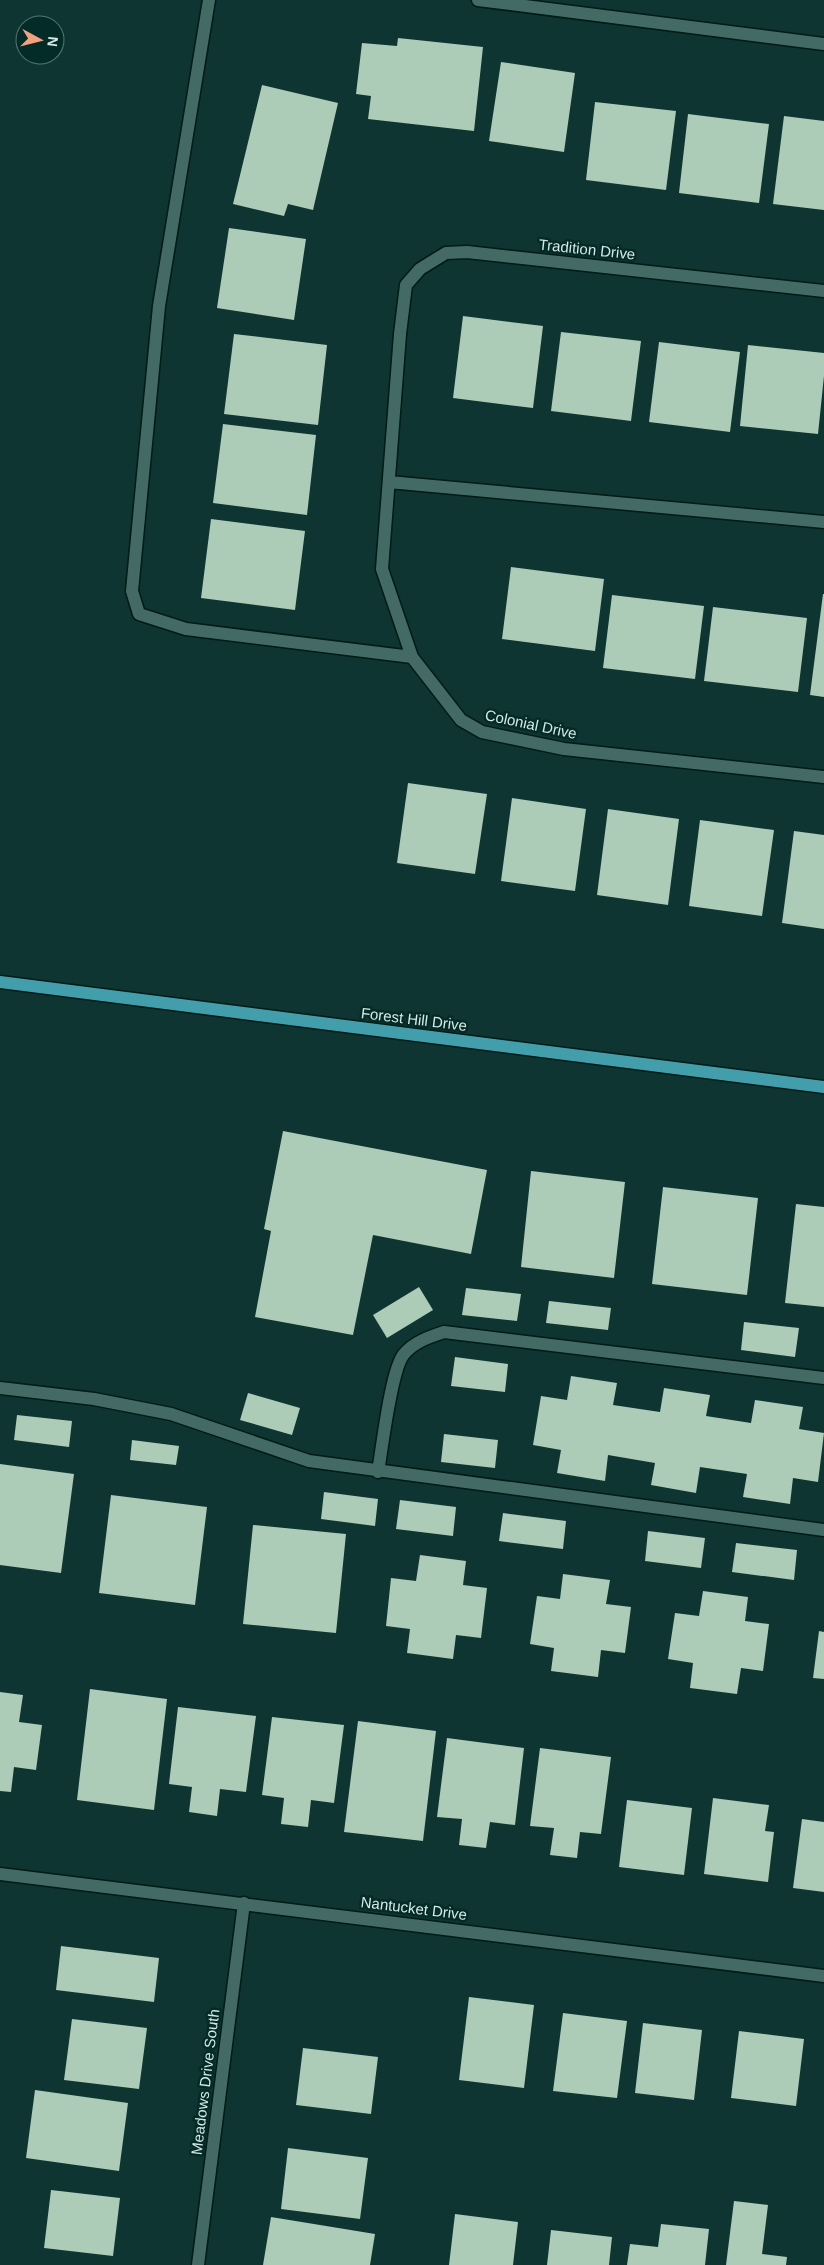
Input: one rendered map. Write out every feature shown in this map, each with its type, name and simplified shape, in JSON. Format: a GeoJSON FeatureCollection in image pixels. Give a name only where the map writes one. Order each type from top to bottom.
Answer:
{"type":"FeatureCollection","features":[{"type":"Feature","properties":{"kind":"main road","name":"Forest Hill Drive"},"geometry":{"type":"LineString","coordinates":[[0,982],[824,1087]]}},
{"type":"Feature","properties":{"kind":"street"},"geometry":{"type":"LineString","coordinates":[[209,0],[159,306],[132,591],[139,614],[186,629],[412,657]]}},
{"type":"Feature","properties":{"kind":"street"},"geometry":{"type":"LineString","coordinates":[[478,0],[824,44]]}},
{"type":"Feature","properties":{"kind":"street","name":"Tradition Drive"},"geometry":{"type":"LineString","coordinates":[[400,334],[406,285],[420,269],[446,253],[467,252],[824,291]]}},
{"type":"Feature","properties":{"kind":"street","name":"Colonial Drive"},"geometry":{"type":"LineString","coordinates":[[400,334],[382,569],[412,657],[460,720],[482,732],[564,749],[824,777]]}},
{"type":"Feature","properties":{"kind":"street"},"geometry":{"type":"LineString","coordinates":[[389,482],[824,522]]}},
{"type":"Feature","properties":{"kind":"street"},"geometry":{"type":"LineString","coordinates":[[378,1472],[394,1381],[403,1355],[424,1338],[444,1332],[824,1378]]}},
{"type":"Feature","properties":{"kind":"street"},"geometry":{"type":"LineString","coordinates":[[0,1388],[94,1400],[171,1414],[309,1461],[378,1472],[824,1530]]}},
{"type":"Feature","properties":{"kind":"street","name":"Nantucket Drive"},"geometry":{"type":"LineString","coordinates":[[0,1874],[824,1976]]}},
{"type":"Feature","properties":{"kind":"street","name":"Meadows Drive South"},"geometry":{"type":"LineString","coordinates":[[198,2265],[244,1903]]}},
{"type":"Feature","properties":{"kind":"building"},"geometry":{"type":"Polygon","coordinates":[[[398,38],[483,47],[474,131],[368,119],[371,96],[356,94],[362,43],[397,46],[398,38]]]}},
{"type":"Feature","properties":{"kind":"building"},"geometry":{"type":"Polygon","coordinates":[[[501,62],[575,73],[564,152],[489,141],[501,62]]]}},
{"type":"Feature","properties":{"kind":"building"},"geometry":{"type":"Polygon","coordinates":[[[262,85],[338,103],[313,210],[288,204],[284,216],[233,204],[262,85]]]}},
{"type":"Feature","properties":{"kind":"building"},"geometry":{"type":"Polygon","coordinates":[[[595,102],[676,111],[666,190],[586,180],[595,102]]]}},
{"type":"Feature","properties":{"kind":"building"},"geometry":{"type":"Polygon","coordinates":[[[688,114],[769,124],[759,203],[679,193],[688,114]]]}},
{"type":"Feature","properties":{"kind":"building"},"geometry":{"type":"Polygon","coordinates":[[[784,116],[824,121],[824,210],[773,204],[784,116]]]}},
{"type":"Feature","properties":{"kind":"building"},"geometry":{"type":"Polygon","coordinates":[[[229,228],[306,239],[294,320],[217,308],[229,228]]]}},
{"type":"Feature","properties":{"kind":"building"},"geometry":{"type":"Polygon","coordinates":[[[463,316],[543,326],[533,408],[453,398],[463,316]]]}},
{"type":"Feature","properties":{"kind":"building"},"geometry":{"type":"Polygon","coordinates":[[[561,332],[641,341],[631,421],[551,411],[561,332]]]}},
{"type":"Feature","properties":{"kind":"building"},"geometry":{"type":"Polygon","coordinates":[[[234,334],[327,345],[318,425],[224,414],[234,334]]]}},
{"type":"Feature","properties":{"kind":"building"},"geometry":{"type":"Polygon","coordinates":[[[659,342],[740,352],[730,432],[649,422],[659,342]]]}},
{"type":"Feature","properties":{"kind":"building"},"geometry":{"type":"Polygon","coordinates":[[[748,345],[824,353],[824,376],[818,434],[740,426],[748,345]]]}},
{"type":"Feature","properties":{"kind":"building"},"geometry":{"type":"Polygon","coordinates":[[[223,424],[316,435],[307,515],[213,503],[223,424]]]}},
{"type":"Feature","properties":{"kind":"building"},"geometry":{"type":"Polygon","coordinates":[[[211,519],[305,531],[295,610],[201,598],[211,519]]]}},
{"type":"Feature","properties":{"kind":"building"},"geometry":{"type":"Polygon","coordinates":[[[511,567],[604,579],[595,651],[502,639],[511,567]]]}},
{"type":"Feature","properties":{"kind":"building"},"geometry":{"type":"Polygon","coordinates":[[[824,594],[824,697],[810,695],[824,594]]]}},
{"type":"Feature","properties":{"kind":"building"},"geometry":{"type":"Polygon","coordinates":[[[612,595],[704,606],[695,679],[603,668],[612,595]]]}},
{"type":"Feature","properties":{"kind":"building"},"geometry":{"type":"Polygon","coordinates":[[[713,607],[807,618],[798,692],[704,681],[713,607]]]}},
{"type":"Feature","properties":{"kind":"building"},"geometry":{"type":"Polygon","coordinates":[[[408,783],[487,794],[475,874],[397,863],[408,783]]]}},
{"type":"Feature","properties":{"kind":"building"},"geometry":{"type":"Polygon","coordinates":[[[512,798],[586,809],[575,891],[501,881],[512,798]]]}},
{"type":"Feature","properties":{"kind":"building"},"geometry":{"type":"Polygon","coordinates":[[[608,809],[679,819],[668,905],[597,895],[608,809]]]}},
{"type":"Feature","properties":{"kind":"building"},"geometry":{"type":"Polygon","coordinates":[[[700,820],[774,830],[762,916],[689,906],[700,820]]]}},
{"type":"Feature","properties":{"kind":"building"},"geometry":{"type":"Polygon","coordinates":[[[794,831],[824,835],[824,929],[782,923],[794,831]]]}},
{"type":"Feature","properties":{"kind":"building"},"geometry":{"type":"Polygon","coordinates":[[[283,1131],[487,1170],[471,1254],[373,1235],[353,1335],[255,1317],[271,1231],[264,1229],[283,1131]]]}},
{"type":"Feature","properties":{"kind":"building"},"geometry":{"type":"Polygon","coordinates":[[[531,1171],[625,1182],[614,1278],[521,1267],[531,1171]]]}},
{"type":"Feature","properties":{"kind":"building"},"geometry":{"type":"Polygon","coordinates":[[[663,1187],[758,1198],[747,1295],[652,1284],[663,1187]]]}},
{"type":"Feature","properties":{"kind":"building"},"geometry":{"type":"Polygon","coordinates":[[[796,1204],[824,1207],[824,1307],[785,1303],[796,1204]]]}},
{"type":"Feature","properties":{"kind":"building"},"geometry":{"type":"Polygon","coordinates":[[[419,1287],[433,1310],[387,1338],[373,1315],[419,1287]]]}},
{"type":"Feature","properties":{"kind":"building"},"geometry":{"type":"Polygon","coordinates":[[[466,1288],[521,1294],[517,1321],[462,1315],[466,1288]]]}},
{"type":"Feature","properties":{"kind":"building"},"geometry":{"type":"Polygon","coordinates":[[[549,1301],[611,1308],[608,1330],[546,1323],[549,1301]]]}},
{"type":"Feature","properties":{"kind":"building"},"geometry":{"type":"Polygon","coordinates":[[[744,1322],[799,1328],[795,1357],[741,1350],[744,1322]]]}},
{"type":"Feature","properties":{"kind":"building"},"geometry":{"type":"Polygon","coordinates":[[[455,1357],[508,1364],[505,1392],[451,1386],[455,1357]]]}},
{"type":"Feature","properties":{"kind":"building"},"geometry":{"type":"Polygon","coordinates":[[[571,1376],[617,1383],[613,1405],[660,1412],[664,1388],[710,1395],[706,1416],[751,1423],[755,1400],[803,1407],[799,1429],[824,1433],[818,1482],[793,1478],[790,1504],[743,1497],[747,1474],[700,1467],[696,1493],[651,1485],[655,1463],[608,1455],[605,1481],[557,1473],[561,1450],[533,1445],[541,1396],[567,1400],[571,1376]]]}},
{"type":"Feature","properties":{"kind":"building"},"geometry":{"type":"Polygon","coordinates":[[[248,1393],[300,1408],[292,1435],[240,1420],[248,1393]]]}},
{"type":"Feature","properties":{"kind":"building"},"geometry":{"type":"Polygon","coordinates":[[[17,1415],[72,1421],[69,1447],[14,1440],[17,1415]]]}},
{"type":"Feature","properties":{"kind":"building"},"geometry":{"type":"Polygon","coordinates":[[[444,1434],[498,1440],[495,1468],[441,1462],[444,1434]]]}},
{"type":"Feature","properties":{"kind":"building"},"geometry":{"type":"Polygon","coordinates":[[[132,1440],[179,1446],[176,1465],[130,1460],[132,1440]]]}},
{"type":"Feature","properties":{"kind":"building"},"geometry":{"type":"Polygon","coordinates":[[[0,1464],[74,1474],[61,1573],[0,1565],[0,1464]]]}},
{"type":"Feature","properties":{"kind":"building"},"geometry":{"type":"Polygon","coordinates":[[[324,1492],[378,1499],[375,1526],[321,1519],[324,1492]]]}},
{"type":"Feature","properties":{"kind":"building"},"geometry":{"type":"Polygon","coordinates":[[[111,1495],[207,1507],[195,1605],[99,1593],[111,1495]]]}},
{"type":"Feature","properties":{"kind":"building"},"geometry":{"type":"Polygon","coordinates":[[[400,1500],[456,1507],[453,1536],[396,1529],[400,1500]]]}},
{"type":"Feature","properties":{"kind":"building"},"geometry":{"type":"Polygon","coordinates":[[[503,1513],[566,1521],[563,1549],[499,1541],[503,1513]]]}},
{"type":"Feature","properties":{"kind":"building"},"geometry":{"type":"Polygon","coordinates":[[[253,1525],[346,1534],[336,1633],[243,1624],[253,1525]]]}},
{"type":"Feature","properties":{"kind":"building"},"geometry":{"type":"Polygon","coordinates":[[[648,1531],[705,1538],[701,1568],[645,1561],[648,1531]]]}},
{"type":"Feature","properties":{"kind":"building"},"geometry":{"type":"Polygon","coordinates":[[[736,1543],[797,1550],[794,1580],[732,1572],[736,1543]]]}},
{"type":"Feature","properties":{"kind":"building"},"geometry":{"type":"Polygon","coordinates":[[[420,1555],[466,1561],[463,1585],[487,1588],[481,1638],[456,1635],[453,1659],[407,1653],[410,1629],[386,1626],[391,1578],[416,1581],[420,1555]]]}},
{"type":"Feature","properties":{"kind":"building"},"geometry":{"type":"Polygon","coordinates":[[[563,1574],[610,1580],[606,1604],[631,1607],[625,1653],[601,1650],[598,1677],[551,1671],[554,1648],[530,1644],[537,1596],[560,1599],[563,1574]]]}},
{"type":"Feature","properties":{"kind":"building"},"geometry":{"type":"Polygon","coordinates":[[[703,1591],[748,1597],[745,1621],[769,1624],[763,1671],[741,1668],[737,1694],[690,1688],[693,1663],[668,1659],[675,1613],[699,1616],[703,1591]]]}},
{"type":"Feature","properties":{"kind":"building"},"geometry":{"type":"Polygon","coordinates":[[[819,1631],[824,1632],[824,1679],[813,1678],[819,1631]]]}},
{"type":"Feature","properties":{"kind":"building"},"geometry":{"type":"Polygon","coordinates":[[[90,1689],[167,1699],[154,1810],[77,1800],[90,1689]]]}},
{"type":"Feature","properties":{"kind":"building"},"geometry":{"type":"Polygon","coordinates":[[[0,1692],[23,1695],[19,1722],[42,1725],[36,1770],[14,1767],[11,1792],[0,1791],[0,1692]]]}},
{"type":"Feature","properties":{"kind":"building"},"geometry":{"type":"Polygon","coordinates":[[[178,1707],[256,1716],[246,1792],[220,1789],[217,1816],[189,1812],[192,1787],[169,1784],[178,1707]]]}},
{"type":"Feature","properties":{"kind":"building"},"geometry":{"type":"Polygon","coordinates":[[[272,1717],[344,1725],[334,1803],[311,1800],[308,1827],[281,1824],[284,1798],[262,1795],[272,1717]]]}},
{"type":"Feature","properties":{"kind":"building"},"geometry":{"type":"Polygon","coordinates":[[[358,1721],[436,1731],[423,1841],[344,1832],[358,1721]]]}},
{"type":"Feature","properties":{"kind":"building"},"geometry":{"type":"Polygon","coordinates":[[[447,1738],[524,1748],[515,1825],[490,1822],[486,1848],[459,1845],[462,1819],[437,1817],[447,1738]]]}},
{"type":"Feature","properties":{"kind":"building"},"geometry":{"type":"Polygon","coordinates":[[[540,1748],[611,1757],[601,1834],[580,1832],[577,1858],[550,1855],[554,1828],[530,1826],[540,1748]]]}},
{"type":"Feature","properties":{"kind":"building"},"geometry":{"type":"Polygon","coordinates":[[[713,1798],[769,1805],[765,1831],[774,1832],[768,1882],[704,1874],[713,1798]]]}},
{"type":"Feature","properties":{"kind":"building"},"geometry":{"type":"Polygon","coordinates":[[[627,1800],[692,1808],[684,1875],[619,1867],[627,1800]]]}},
{"type":"Feature","properties":{"kind":"building"},"geometry":{"type":"Polygon","coordinates":[[[802,1819],[824,1822],[824,1892],[793,1888],[802,1819]]]}},
{"type":"Feature","properties":{"kind":"building"},"geometry":{"type":"Polygon","coordinates":[[[61,1946],[159,1958],[154,2002],[56,1990],[61,1946]]]}},
{"type":"Feature","properties":{"kind":"building"},"geometry":{"type":"Polygon","coordinates":[[[469,1997],[534,2005],[524,2088],[459,2080],[469,1997]]]}},
{"type":"Feature","properties":{"kind":"building"},"geometry":{"type":"Polygon","coordinates":[[[563,2013],[627,2021],[617,2098],[553,2091],[563,2013]]]}},
{"type":"Feature","properties":{"kind":"building"},"geometry":{"type":"Polygon","coordinates":[[[72,2019],[147,2028],[139,2089],[64,2080],[72,2019]]]}},
{"type":"Feature","properties":{"kind":"building"},"geometry":{"type":"Polygon","coordinates":[[[643,2023],[702,2030],[694,2100],[635,2093],[643,2023]]]}},
{"type":"Feature","properties":{"kind":"building"},"geometry":{"type":"Polygon","coordinates":[[[739,2031],[804,2039],[796,2106],[731,2098],[739,2031]]]}},
{"type":"Feature","properties":{"kind":"building"},"geometry":{"type":"Polygon","coordinates":[[[303,2048],[378,2057],[371,2114],[296,2105],[303,2048]]]}},
{"type":"Feature","properties":{"kind":"building"},"geometry":{"type":"Polygon","coordinates":[[[35,2090],[128,2103],[119,2171],[26,2158],[35,2090]]]}},
{"type":"Feature","properties":{"kind":"building"},"geometry":{"type":"Polygon","coordinates":[[[288,2148],[368,2158],[360,2219],[281,2209],[288,2148]]]}},
{"type":"Feature","properties":{"kind":"building"},"geometry":{"type":"Polygon","coordinates":[[[51,2190],[120,2198],[113,2256],[44,2248],[51,2190]]]}},
{"type":"Feature","properties":{"kind":"building"},"geometry":{"type":"Polygon","coordinates":[[[734,2201],[768,2205],[762,2254],[787,2257],[786,2265],[726,2265],[734,2201]]]}},
{"type":"Feature","properties":{"kind":"building"},"geometry":{"type":"Polygon","coordinates":[[[455,2214],[518,2222],[513,2265],[449,2265],[455,2214]]]}},
{"type":"Feature","properties":{"kind":"building"},"geometry":{"type":"Polygon","coordinates":[[[271,2217],[375,2234],[370,2265],[263,2265],[271,2217]]]}},
{"type":"Feature","properties":{"kind":"building"},"geometry":{"type":"Polygon","coordinates":[[[661,2224],[709,2229],[705,2265],[627,2265],[630,2244],[658,2247],[661,2224]]]}},
{"type":"Feature","properties":{"kind":"building"},"geometry":{"type":"Polygon","coordinates":[[[551,2230],[612,2237],[609,2265],[547,2265],[551,2230]]]}}]}
